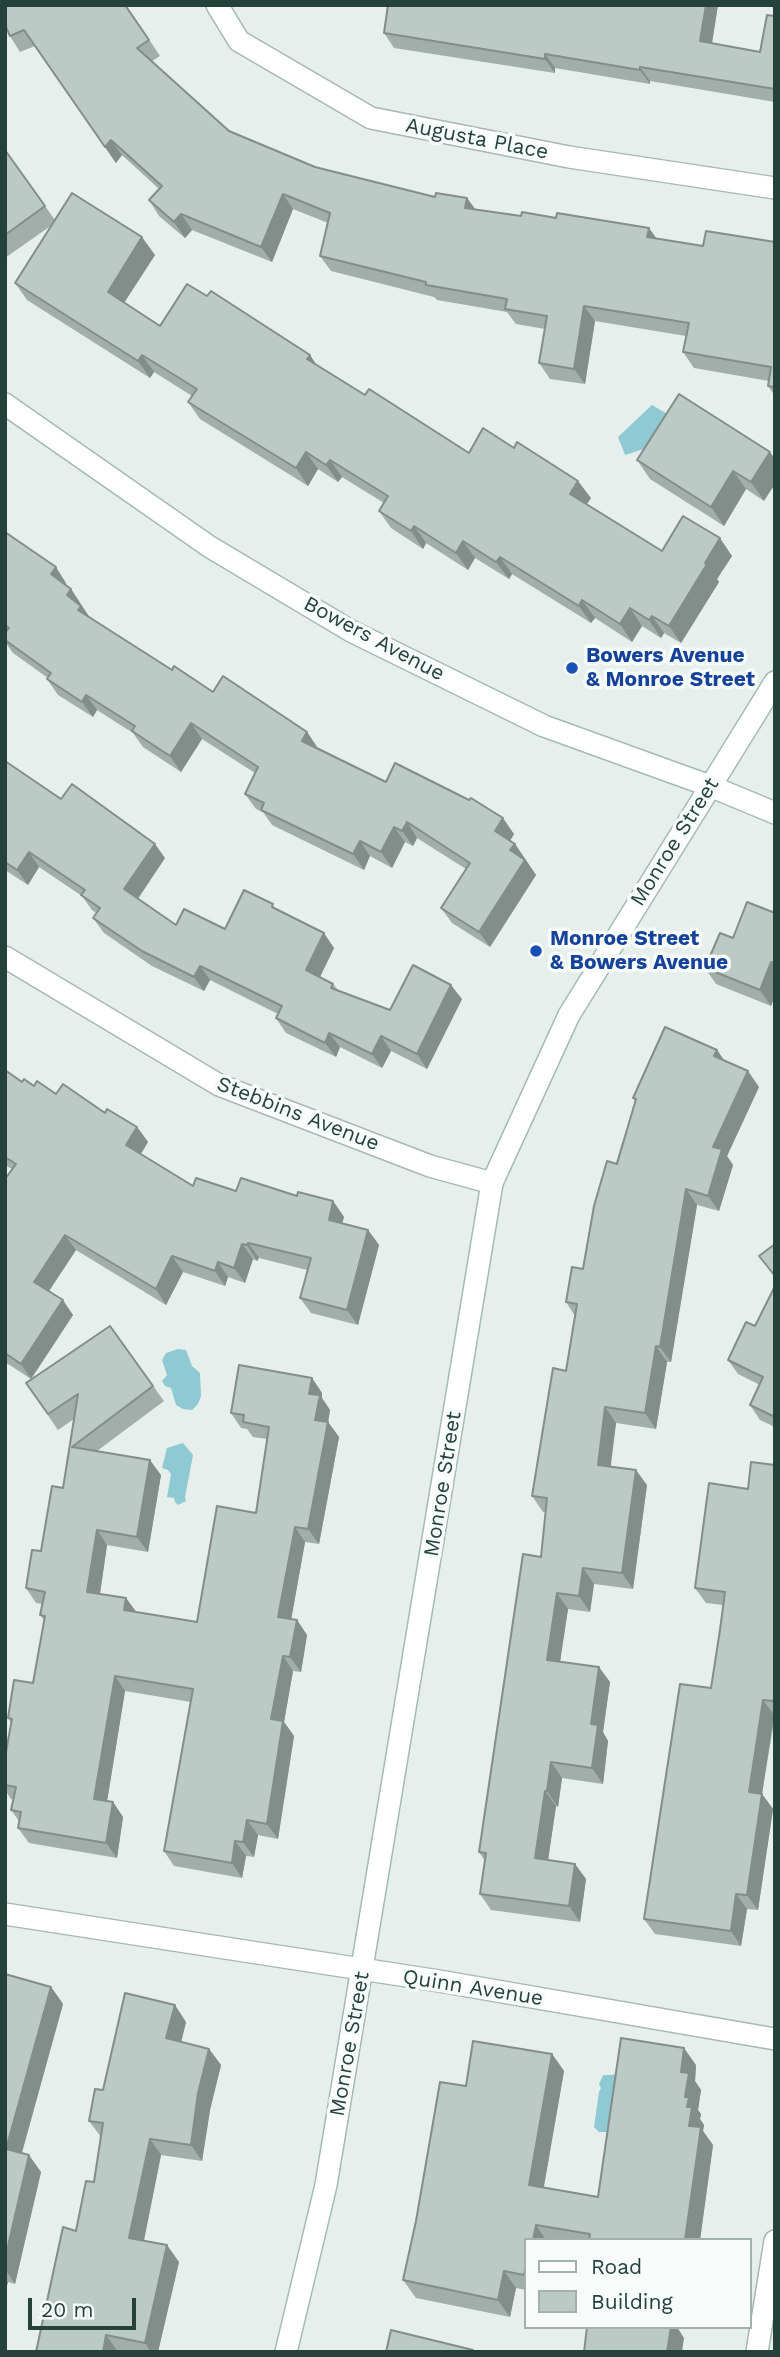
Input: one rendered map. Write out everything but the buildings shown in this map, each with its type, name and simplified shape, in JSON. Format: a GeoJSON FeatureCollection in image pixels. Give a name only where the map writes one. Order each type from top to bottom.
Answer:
{"type":"FeatureCollection","features":[{"type":"Feature","properties":{"kind":"main road","name":"Augusta Place"},"geometry":{"type":"LineString","coordinates":[[217,5],[239,41],[371,118],[569,157],[775,188]]}},
{"type":"Feature","properties":{"kind":"main road","name":"Bowers Avenue"},"geometry":{"type":"LineString","coordinates":[[5,404],[210,547],[351,631],[544,726],[710,786],[775,813]]}},
{"type":"Feature","properties":{"kind":"main road","name":"Monroe Street"},"geometry":{"type":"LineString","coordinates":[[286,2352],[326,2185],[492,1183],[569,1015],[775,682]]}},
{"type":"Feature","properties":{"kind":"main road","name":"Stebbins Avenue"},"geometry":{"type":"LineString","coordinates":[[5,957],[219,1085],[430,1166],[492,1183]]}},
{"type":"Feature","properties":{"kind":"main road","name":"Quinn Avenue"},"geometry":{"type":"LineString","coordinates":[[5,1914],[445,1982],[775,2039]]}},
{"type":"Feature","properties":{"kind":"main road"},"geometry":{"type":"LineString","coordinates":[[757,2352],[775,2241]]}},
{"type":"Feature","properties":{"kind":"water"},"geometry":{"type":"Polygon","coordinates":[[[652,405],[669,415],[650,447],[625,455],[618,437],[652,405]]]}},
{"type":"Feature","properties":{"kind":"water"},"geometry":{"type":"Polygon","coordinates":[[[178,1349],[186,1350],[192,1366],[200,1373],[201,1396],[192,1410],[176,1405],[171,1388],[165,1386],[162,1381],[167,1375],[162,1360],[166,1353],[178,1349]]]}},
{"type":"Feature","properties":{"kind":"water"},"geometry":{"type":"Polygon","coordinates":[[[183,1443],[193,1455],[186,1501],[178,1505],[174,1498],[167,1497],[171,1474],[162,1468],[167,1448],[183,1443]]]}},
{"type":"Feature","properties":{"kind":"water"},"geometry":{"type":"Polygon","coordinates":[[[620,2069],[609,2132],[599,2132],[594,2127],[601,2088],[599,2084],[603,2075],[613,2075],[620,2069]]]}},
{"type":"Feature","properties":{"kind":"place","name":"Bowers Avenue & Monroe Street"},"geometry":{"type":"Point","coordinates":[572,668]}},
{"type":"Feature","properties":{"kind":"place","name":"Monroe Street & Bowers Avenue"},"geometry":{"type":"Point","coordinates":[536,951]}}]}
